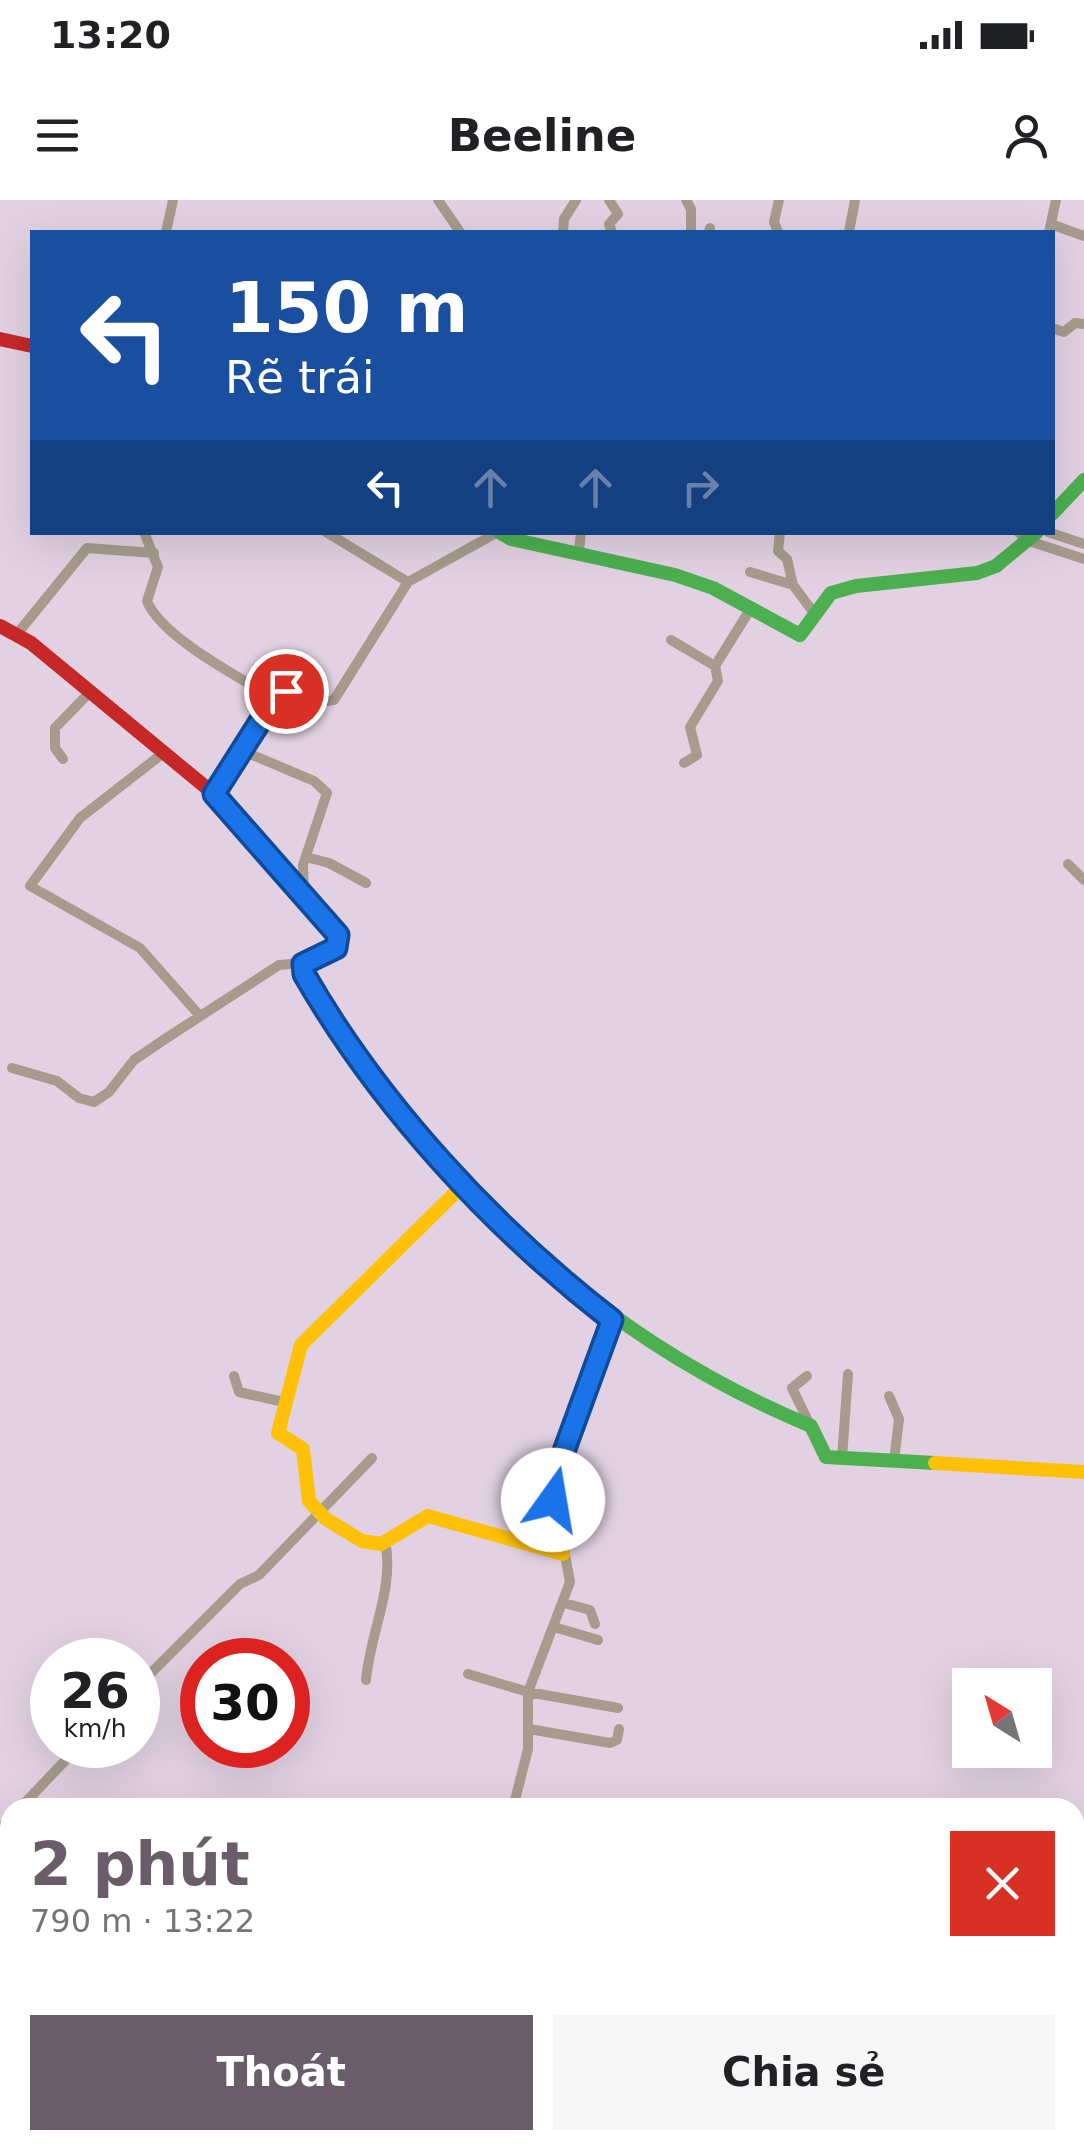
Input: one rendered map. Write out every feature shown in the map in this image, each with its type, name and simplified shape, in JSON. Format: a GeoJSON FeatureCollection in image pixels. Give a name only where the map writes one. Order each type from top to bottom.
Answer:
{"type":"FeatureCollection","features":[{"type":"Feature","properties":{"kind":"street"},"geometry":{"type":"LineString","coordinates":[[166,230],[173,200]]}},
{"type":"Feature","properties":{"kind":"street"},"geometry":{"type":"LineString","coordinates":[[438,200],[459,230]]}},
{"type":"Feature","properties":{"kind":"street"},"geometry":{"type":"LineString","coordinates":[[563,230],[564,220],[576,200]]}},
{"type":"Feature","properties":{"kind":"street"},"geometry":{"type":"LineString","coordinates":[[609,200],[618,214],[609,224],[611,230]]}},
{"type":"Feature","properties":{"kind":"street"},"geometry":{"type":"LineString","coordinates":[[686,200],[692,209],[690,230]]}},
{"type":"Feature","properties":{"kind":"street"},"geometry":{"type":"LineString","coordinates":[[777,230],[774,222],[779,200]]}},
{"type":"Feature","properties":{"kind":"street"},"geometry":{"type":"LineString","coordinates":[[849,230],[855,200]]}},
{"type":"Feature","properties":{"kind":"street"},"geometry":{"type":"LineString","coordinates":[[1056,200],[1050,228],[1084,236]]}},
{"type":"Feature","properties":{"kind":"street"},"geometry":{"type":"LineString","coordinates":[[1055,329],[1064,332],[1076,323],[1084,324]]}},
{"type":"Feature","properties":{"kind":"street"},"geometry":{"type":"LineString","coordinates":[[0,339],[30,346]]}},
{"type":"Feature","properties":{"kind":"street"},"geometry":{"type":"LineString","coordinates":[[1055,511],[1084,480]]}},
{"type":"Feature","properties":{"kind":"street"},"geometry":{"type":"LineString","coordinates":[[1055,534],[1084,544]]}},
{"type":"Feature","properties":{"kind":"street"},"geometry":{"type":"LineString","coordinates":[[145,535],[158,566],[147,601],[154,614],[195,648],[275,698]]}},
{"type":"Feature","properties":{"kind":"street"},"geometry":{"type":"LineString","coordinates":[[331,535],[408,582]]}},
{"type":"Feature","properties":{"kind":"street"},"geometry":{"type":"LineString","coordinates":[[214,794],[275,698],[286,691],[328,702],[334,700],[408,582],[493,535]]}},
{"type":"Feature","properties":{"kind":"street"},"geometry":{"type":"LineString","coordinates":[[503,535],[676,575],[800,635],[831,593],[843,588],[976,573],[1028,535],[1084,559]]}},
{"type":"Feature","properties":{"kind":"street"},"geometry":{"type":"LineString","coordinates":[[579,552],[582,535]]}},
{"type":"Feature","properties":{"kind":"street"},"geometry":{"type":"LineString","coordinates":[[779,535],[777,547],[787,559],[792,585],[814,613]]}},
{"type":"Feature","properties":{"kind":"street"},"geometry":{"type":"LineString","coordinates":[[17,634],[88,548],[154,553]]}},
{"type":"Feature","properties":{"kind":"street"},"geometry":{"type":"LineString","coordinates":[[750,572],[792,585]]}},
{"type":"Feature","properties":{"kind":"street"},"geometry":{"type":"LineString","coordinates":[[684,763],[696,754],[690,727],[718,682],[715,666],[751,608]]}},
{"type":"Feature","properties":{"kind":"street"},"geometry":{"type":"LineString","coordinates":[[0,626],[17,634],[214,794],[304,895],[340,942],[330,953],[303,964],[279,964],[134,1060],[104,1097],[94,1102],[79,1098],[56,1080],[12,1068]]}},
{"type":"Feature","properties":{"kind":"street"},"geometry":{"type":"LineString","coordinates":[[671,640],[715,666]]}},
{"type":"Feature","properties":{"kind":"street"},"geometry":{"type":"LineString","coordinates":[[63,759],[55,748],[54,728],[89,693]]}},
{"type":"Feature","properties":{"kind":"street"},"geometry":{"type":"LineString","coordinates":[[243,750],[314,781],[327,793],[301,874],[304,895]]}},
{"type":"Feature","properties":{"kind":"street"},"geometry":{"type":"LineString","coordinates":[[162,754],[80,818],[30,886],[140,948],[200,1016]]}},
{"type":"Feature","properties":{"kind":"street"},"geometry":{"type":"LineString","coordinates":[[306,857],[329,863],[366,883]]}},
{"type":"Feature","properties":{"kind":"street"},"geometry":{"type":"LineString","coordinates":[[1068,864],[1084,880]]}},
{"type":"Feature","properties":{"kind":"street"},"geometry":{"type":"LineString","coordinates":[[303,964],[306,979],[401,1111],[553,1275],[612,1320],[736,1398],[811,1426]]}},
{"type":"Feature","properties":{"kind":"street"},"geometry":{"type":"LineString","coordinates":[[465,1183],[306,1338],[284,1402],[278,1433],[300,1443],[304,1450],[306,1494],[315,1514],[366,1544],[386,1541],[412,1520],[428,1516],[563,1554]]}},
{"type":"Feature","properties":{"kind":"street"},"geometry":{"type":"LineString","coordinates":[[517,1798],[529,1729],[528,1692],[564,1602],[570,1574],[552,1484],[612,1320]]}},
{"type":"Feature","properties":{"kind":"street"},"geometry":{"type":"LineString","coordinates":[[842,1458],[848,1374]]}},
{"type":"Feature","properties":{"kind":"street"},"geometry":{"type":"LineString","coordinates":[[234,1376],[239,1392],[284,1402]]}},
{"type":"Feature","properties":{"kind":"street"},"geometry":{"type":"LineString","coordinates":[[807,1376],[792,1388],[825,1456],[1084,1472]]}},
{"type":"Feature","properties":{"kind":"street"},"geometry":{"type":"LineString","coordinates":[[889,1396],[899,1420],[894,1462]]}},
{"type":"Feature","properties":{"kind":"street"},"geometry":{"type":"LineString","coordinates":[[160,1664],[240,1584],[259,1575],[372,1458]]}},
{"type":"Feature","properties":{"kind":"street"},"geometry":{"type":"LineString","coordinates":[[366,1680],[369,1648],[389,1579],[386,1541]]}},
{"type":"Feature","properties":{"kind":"street"},"geometry":{"type":"LineString","coordinates":[[564,1602],[590,1610],[596,1624]]}},
{"type":"Feature","properties":{"kind":"street"},"geometry":{"type":"LineString","coordinates":[[554,1627],[598,1640]]}},
{"type":"Feature","properties":{"kind":"street"},"geometry":{"type":"LineString","coordinates":[[468,1674],[528,1692],[618,1708]]}},
{"type":"Feature","properties":{"kind":"street"},"geometry":{"type":"LineString","coordinates":[[529,1729],[610,1743],[617,1740],[620,1729]]}},
{"type":"Feature","properties":{"kind":"street"},"geometry":{"type":"LineString","coordinates":[[30,1798],[58,1768]]}},
{"type":"Feature","properties":{"kind":"traffic: fast"},"geometry":{"type":"LineString","coordinates":[[1055,511],[1084,480]]}},
{"type":"Feature","properties":{"kind":"traffic: fast"},"geometry":{"type":"LineString","coordinates":[[504,535],[675,575],[713,588],[800,635],[831,593],[856,586],[977,573],[996,566],[1033,535]]}},
{"type":"Feature","properties":{"kind":"traffic: fast"},"geometry":{"type":"LineString","coordinates":[[346,1039],[446,1161],[497,1216],[608,1312],[670,1354],[737,1392],[811,1426],[826,1457],[935,1463]]}},
{"type":"Feature","properties":{"kind":"traffic: slow"},"geometry":{"type":"LineString","coordinates":[[465,1183],[301,1345],[278,1433],[303,1449],[309,1501],[326,1519],[362,1541],[381,1544],[428,1516],[563,1554]]}},
{"type":"Feature","properties":{"kind":"traffic: slow"},"geometry":{"type":"LineString","coordinates":[[935,1463],[1084,1472]]}},
{"type":"Feature","properties":{"kind":"traffic: jam"},"geometry":{"type":"LineString","coordinates":[[0,339],[30,346]]}},
{"type":"Feature","properties":{"kind":"traffic: jam"},"geometry":{"type":"LineString","coordinates":[[0,626],[31,643],[214,794],[338,935],[336,948],[301,968],[346,1039]]}},
{"type":"Feature","properties":{"kind":"route"},"geometry":{"type":"LineString","coordinates":[[286,691],[275,698],[214,794],[338,935],[340,942],[330,953],[303,964],[304,974],[373,1074],[436,1152],[553,1275],[612,1320],[574,1434],[552,1484],[553,1500]]}}]}
